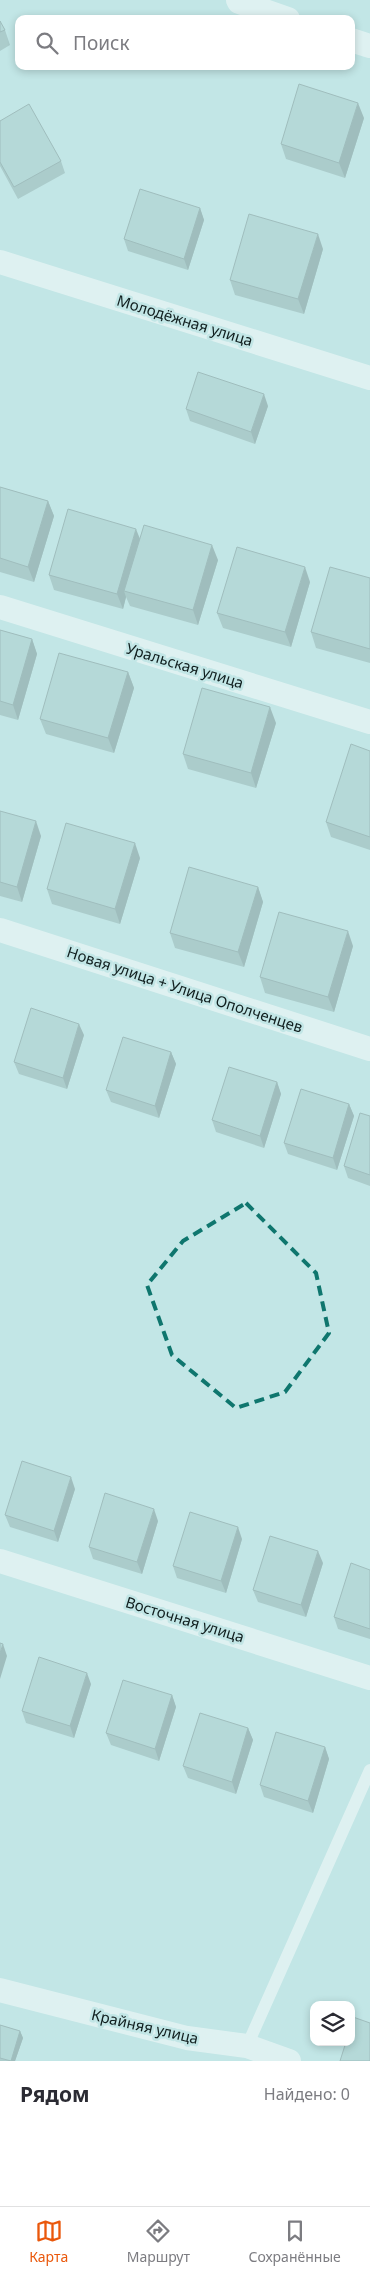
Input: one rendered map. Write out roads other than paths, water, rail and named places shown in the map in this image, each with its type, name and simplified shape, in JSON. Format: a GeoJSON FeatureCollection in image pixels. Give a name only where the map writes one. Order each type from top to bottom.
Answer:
{"type":"FeatureCollection","features":[{"type":"Feature","properties":{"kind":"street"},"geometry":{"type":"LineString","coordinates":[[238,0],[277,15]]}},
{"type":"Feature","properties":{"kind":"street"},"geometry":{"type":"LineString","coordinates":[[355,41],[370,46]]}},
{"type":"Feature","properties":{"kind":"street","name":"Молодёжная улица"},"geometry":{"type":"LineString","coordinates":[[0,262],[370,378]]}},
{"type":"Feature","properties":{"kind":"street","name":"Уральская улица"},"geometry":{"type":"LineString","coordinates":[[0,608],[370,722]]}},
{"type":"Feature","properties":{"kind":"street","name":"Новая улица + Улица Ополченцев"},"geometry":{"type":"LineString","coordinates":[[0,930],[370,1049]]}},
{"type":"Feature","properties":{"kind":"street","name":"Восточная улица"},"geometry":{"type":"LineString","coordinates":[[0,1562],[370,1678]]}},
{"type":"Feature","properties":{"kind":"street","name":"Крайняя улица"},"geometry":{"type":"LineString","coordinates":[[0,1990],[187,2038],[247,2046],[289,2061]]}},
{"type":"Feature","properties":{"kind":"lane"},"geometry":{"type":"LineString","coordinates":[[247,2046],[370,1770]]}}]}
